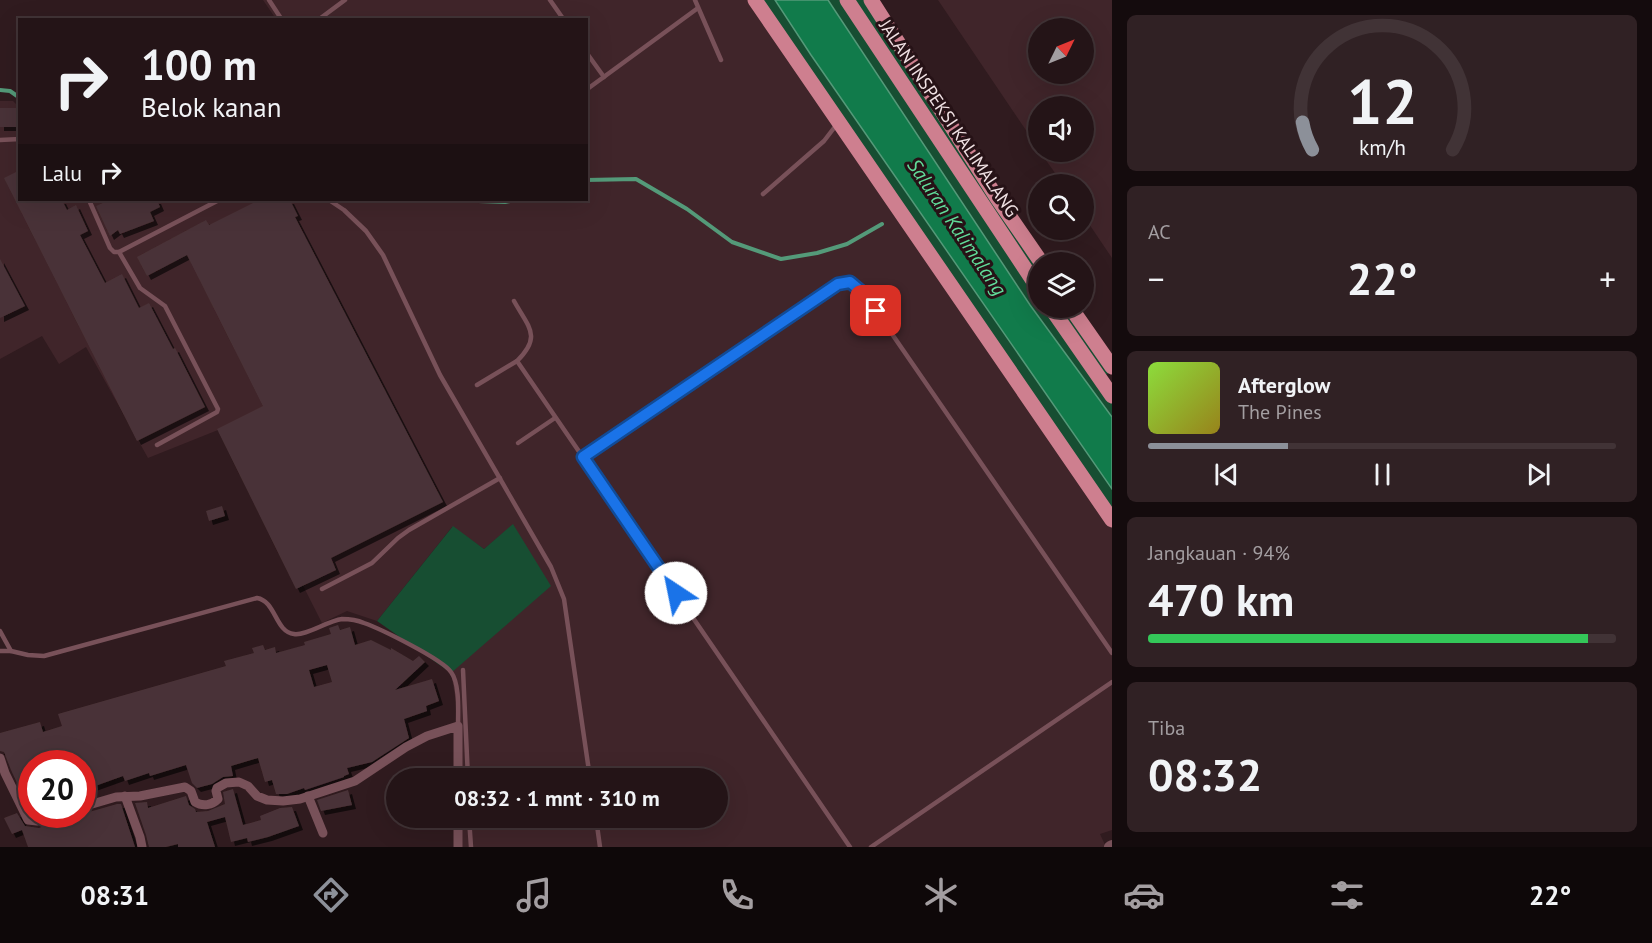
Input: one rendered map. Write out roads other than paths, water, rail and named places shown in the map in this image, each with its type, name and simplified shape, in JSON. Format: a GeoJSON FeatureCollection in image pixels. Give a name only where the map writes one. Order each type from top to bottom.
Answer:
{"type":"FeatureCollection","features":[{"type":"Feature","properties":{"kind":"main road"},"geometry":{"type":"LineString","coordinates":[[755,0],[1112,520]]}},
{"type":"Feature","properties":{"kind":"main road","name":"JALAN INSPEKSI KALIMALANG"},"geometry":{"type":"LineString","coordinates":[[847,0],[990,202],[1032,252]]}},
{"type":"Feature","properties":{"kind":"main road","name":"JALAN INSPEKSI KALIMALANG"},"geometry":{"type":"LineString","coordinates":[[871,0],[1028,270]]}},
{"type":"Feature","properties":{"kind":"main road"},"geometry":{"type":"LineString","coordinates":[[1060,318],[1108,372]]}},
{"type":"Feature","properties":{"kind":"main road"},"geometry":{"type":"LineString","coordinates":[[1077,318],[1108,372],[1112,396]]}},
{"type":"Feature","properties":{"kind":"street"},"geometry":{"type":"LineString","coordinates":[[96,803],[185,787],[191,791],[195,802],[201,805],[211,805],[218,799],[216,791],[218,788],[226,783],[239,782],[267,800],[300,799],[355,781],[406,747],[427,736],[458,726],[458,768]]}},
{"type":"Feature","properties":{"kind":"street"},"geometry":{"type":"LineString","coordinates":[[0,758],[18,800]]}},
{"type":"Feature","properties":{"kind":"street"},"geometry":{"type":"LineString","coordinates":[[125,796],[142,847]]}},
{"type":"Feature","properties":{"kind":"street"},"geometry":{"type":"LineString","coordinates":[[308,796],[323,833]]}},
{"type":"Feature","properties":{"kind":"street"},"geometry":{"type":"LineString","coordinates":[[458,828],[458,847]]}},
{"type":"Feature","properties":{"kind":"lane"},"geometry":{"type":"LineString","coordinates":[[268,0],[281,18]]}},
{"type":"Feature","properties":{"kind":"lane"},"geometry":{"type":"LineString","coordinates":[[321,18],[345,0]]}},
{"type":"Feature","properties":{"kind":"lane"},"geometry":{"type":"LineString","coordinates":[[550,0],[563,18]]}},
{"type":"Feature","properties":{"kind":"lane"},"geometry":{"type":"LineString","coordinates":[[695,0],[721,60]]}},
{"type":"Feature","properties":{"kind":"lane"},"geometry":{"type":"LineString","coordinates":[[588,89],[698,8]]}},
{"type":"Feature","properties":{"kind":"lane"},"geometry":{"type":"LineString","coordinates":[[588,55],[604,77]]}},
{"type":"Feature","properties":{"kind":"lane"},"geometry":{"type":"LineString","coordinates":[[763,194],[824,141],[839,122]]}},
{"type":"Feature","properties":{"kind":"lane"},"geometry":{"type":"LineString","coordinates":[[0,140],[18,139]]}},
{"type":"Feature","properties":{"kind":"lane"},"geometry":{"type":"LineString","coordinates":[[89,201],[110,248],[114,252],[119,252],[217,201]]}},
{"type":"Feature","properties":{"kind":"lane"},"geometry":{"type":"LineString","coordinates":[[330,201],[344,210],[366,231],[383,255],[440,375],[551,567],[564,598],[589,768]]}},
{"type":"Feature","properties":{"kind":"lane"},"geometry":{"type":"LineString","coordinates":[[119,252],[140,288],[165,306],[218,411],[157,445]]}},
{"type":"Feature","properties":{"kind":"lane"},"geometry":{"type":"LineString","coordinates":[[583,457],[838,284],[850,282],[862,292],[1112,653]]}},
{"type":"Feature","properties":{"kind":"lane"},"geometry":{"type":"LineString","coordinates":[[477,385],[517,362],[531,344],[530,329],[514,301]]}},
{"type":"Feature","properties":{"kind":"lane"},"geometry":{"type":"LineString","coordinates":[[517,362],[850,847]]}},
{"type":"Feature","properties":{"kind":"lane"},"geometry":{"type":"LineString","coordinates":[[518,443],[555,418]]}},
{"type":"Feature","properties":{"kind":"lane"},"geometry":{"type":"LineString","coordinates":[[322,589],[372,563],[398,538],[410,530],[500,478]]}},
{"type":"Feature","properties":{"kind":"lane"},"geometry":{"type":"LineString","coordinates":[[0,651],[44,656],[256,598],[263,599],[268,603],[281,625],[294,634],[332,621],[350,619],[374,627],[439,663],[451,672],[454,679],[458,726]]}},
{"type":"Feature","properties":{"kind":"lane"},"geometry":{"type":"LineString","coordinates":[[0,631],[11,651]]}},
{"type":"Feature","properties":{"kind":"lane"},"geometry":{"type":"LineString","coordinates":[[463,670],[468,768]]}},
{"type":"Feature","properties":{"kind":"lane"},"geometry":{"type":"LineString","coordinates":[[871,847],[1112,682]]}},
{"type":"Feature","properties":{"kind":"lane"},"geometry":{"type":"LineString","coordinates":[[470,828],[471,847]]}},
{"type":"Feature","properties":{"kind":"lane"},"geometry":{"type":"LineString","coordinates":[[597,828],[600,847]]}},
{"type":"Feature","properties":{"kind":"water","name":"Saluran Kalimalang"},"geometry":{"type":"Polygon","coordinates":[[[775,0],[828,0],[1028,302],[1028,318],[1040,318],[1112,417],[1112,489],[775,0]]]}},
{"type":"Feature","properties":{"kind":"waterway"},"geometry":{"type":"LineString","coordinates":[[0,90],[10,91],[18,97]]}},
{"type":"Feature","properties":{"kind":"waterway"},"geometry":{"type":"LineString","coordinates":[[588,180],[636,179],[687,209],[732,242],[781,259],[817,253],[847,244],[882,224]]}},
{"type":"Feature","properties":{"kind":"waterway"},"geometry":{"type":"LineString","coordinates":[[478,201],[510,201]]}}]}
